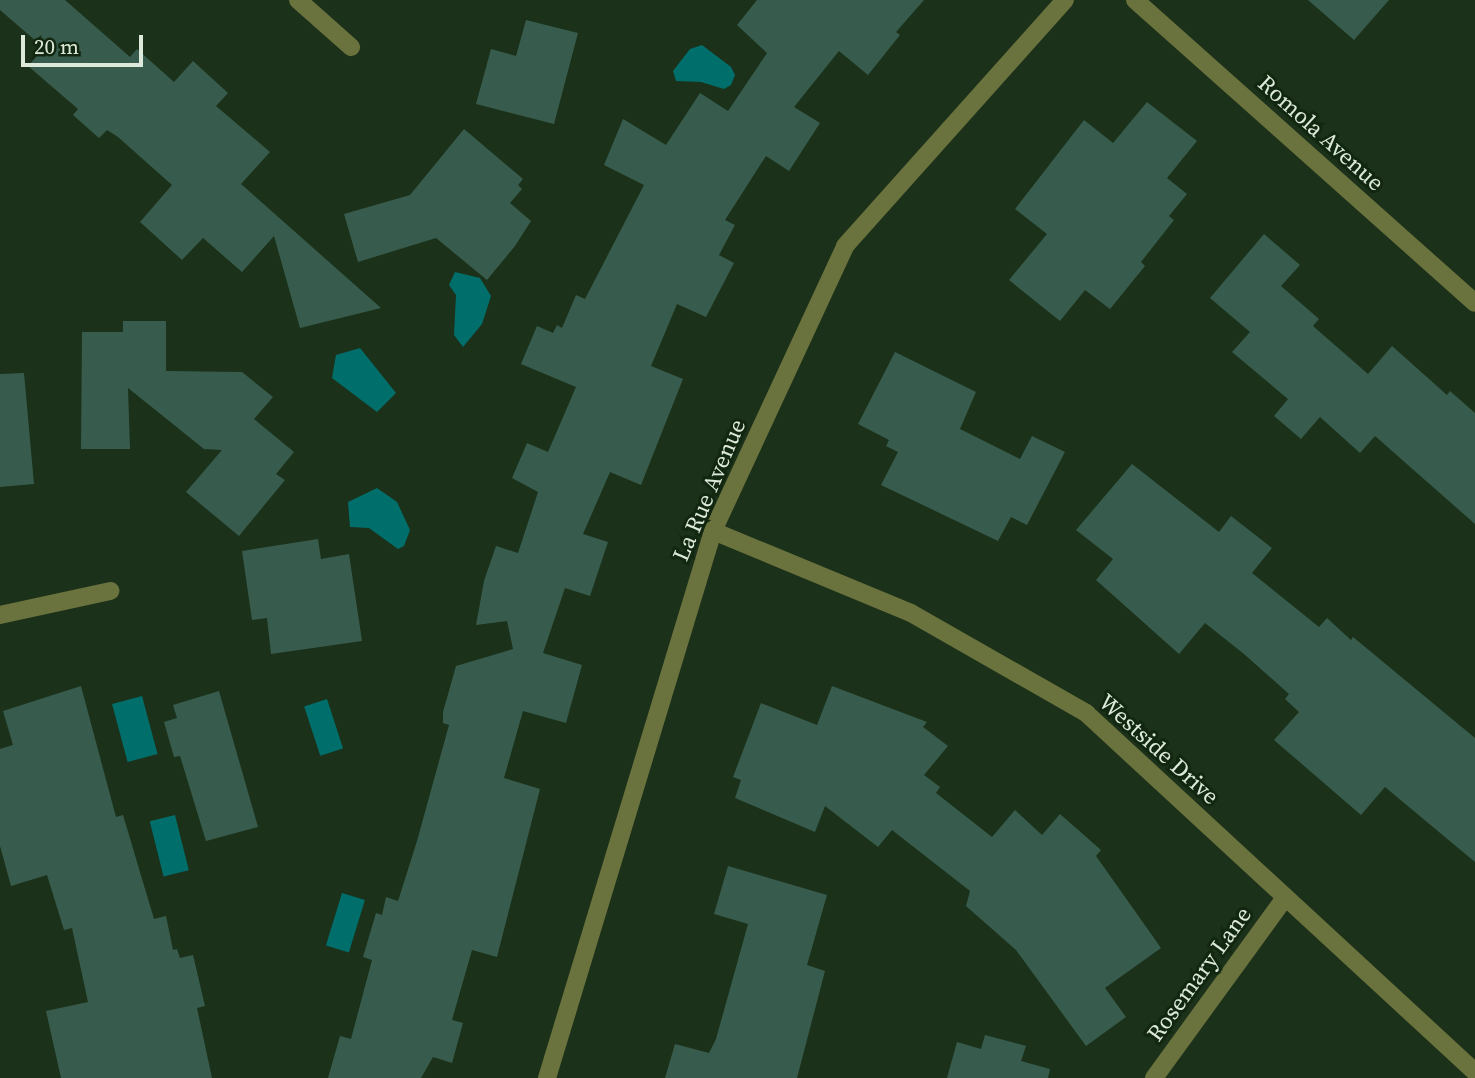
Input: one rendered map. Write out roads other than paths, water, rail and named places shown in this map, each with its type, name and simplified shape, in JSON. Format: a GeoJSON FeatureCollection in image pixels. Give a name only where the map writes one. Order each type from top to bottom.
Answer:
{"type":"FeatureCollection","features":[{"type":"Feature","properties":{"kind":"street"},"geometry":{"type":"LineString","coordinates":[[298,0],[351,47]]}},
{"type":"Feature","properties":{"kind":"street","name":"La Rue Avenue"},"geometry":{"type":"LineString","coordinates":[[547,1078],[713,531],[845,246],[1065,0]]}},
{"type":"Feature","properties":{"kind":"street","name":"Romola Avenue"},"geometry":{"type":"LineString","coordinates":[[1135,0],[1475,303]]}},
{"type":"Feature","properties":{"kind":"street","name":"Westside Drive"},"geometry":{"type":"LineString","coordinates":[[713,531],[911,613],[1086,713],[1284,899],[1475,1072]]}},
{"type":"Feature","properties":{"kind":"street"},"geometry":{"type":"LineString","coordinates":[[0,615],[110,591]]}},
{"type":"Feature","properties":{"kind":"street","name":"Rosemary Lane"},"geometry":{"type":"LineString","coordinates":[[1154,1078],[1284,899]]}},
{"type":"Feature","properties":{"kind":"water"},"geometry":{"type":"Polygon","coordinates":[[[702,45],[731,67],[735,75],[731,85],[724,89],[701,82],[676,81],[673,71],[690,49],[702,45]]]}},
{"type":"Feature","properties":{"kind":"water"},"geometry":{"type":"Polygon","coordinates":[[[455,272],[480,278],[491,296],[482,324],[463,347],[454,335],[456,295],[449,285],[455,272]]]}},
{"type":"Feature","properties":{"kind":"water"},"geometry":{"type":"Polygon","coordinates":[[[360,348],[396,393],[377,412],[332,378],[336,355],[360,348]]]}},
{"type":"Feature","properties":{"kind":"water"},"geometry":{"type":"Polygon","coordinates":[[[377,488],[397,502],[410,530],[404,546],[398,549],[369,528],[350,527],[348,502],[377,488]]]}},
{"type":"Feature","properties":{"kind":"water"},"geometry":{"type":"Polygon","coordinates":[[[142,696],[158,754],[128,762],[112,704],[142,696]]]}},
{"type":"Feature","properties":{"kind":"water"},"geometry":{"type":"Polygon","coordinates":[[[327,699],[343,748],[320,756],[304,706],[327,699]]]}},
{"type":"Feature","properties":{"kind":"water"},"geometry":{"type":"Polygon","coordinates":[[[175,815],[189,870],[164,877],[150,821],[175,815]]]}},
{"type":"Feature","properties":{"kind":"water"},"geometry":{"type":"Polygon","coordinates":[[[342,893],[365,900],[349,953],[326,946],[342,893]]]}}]}
